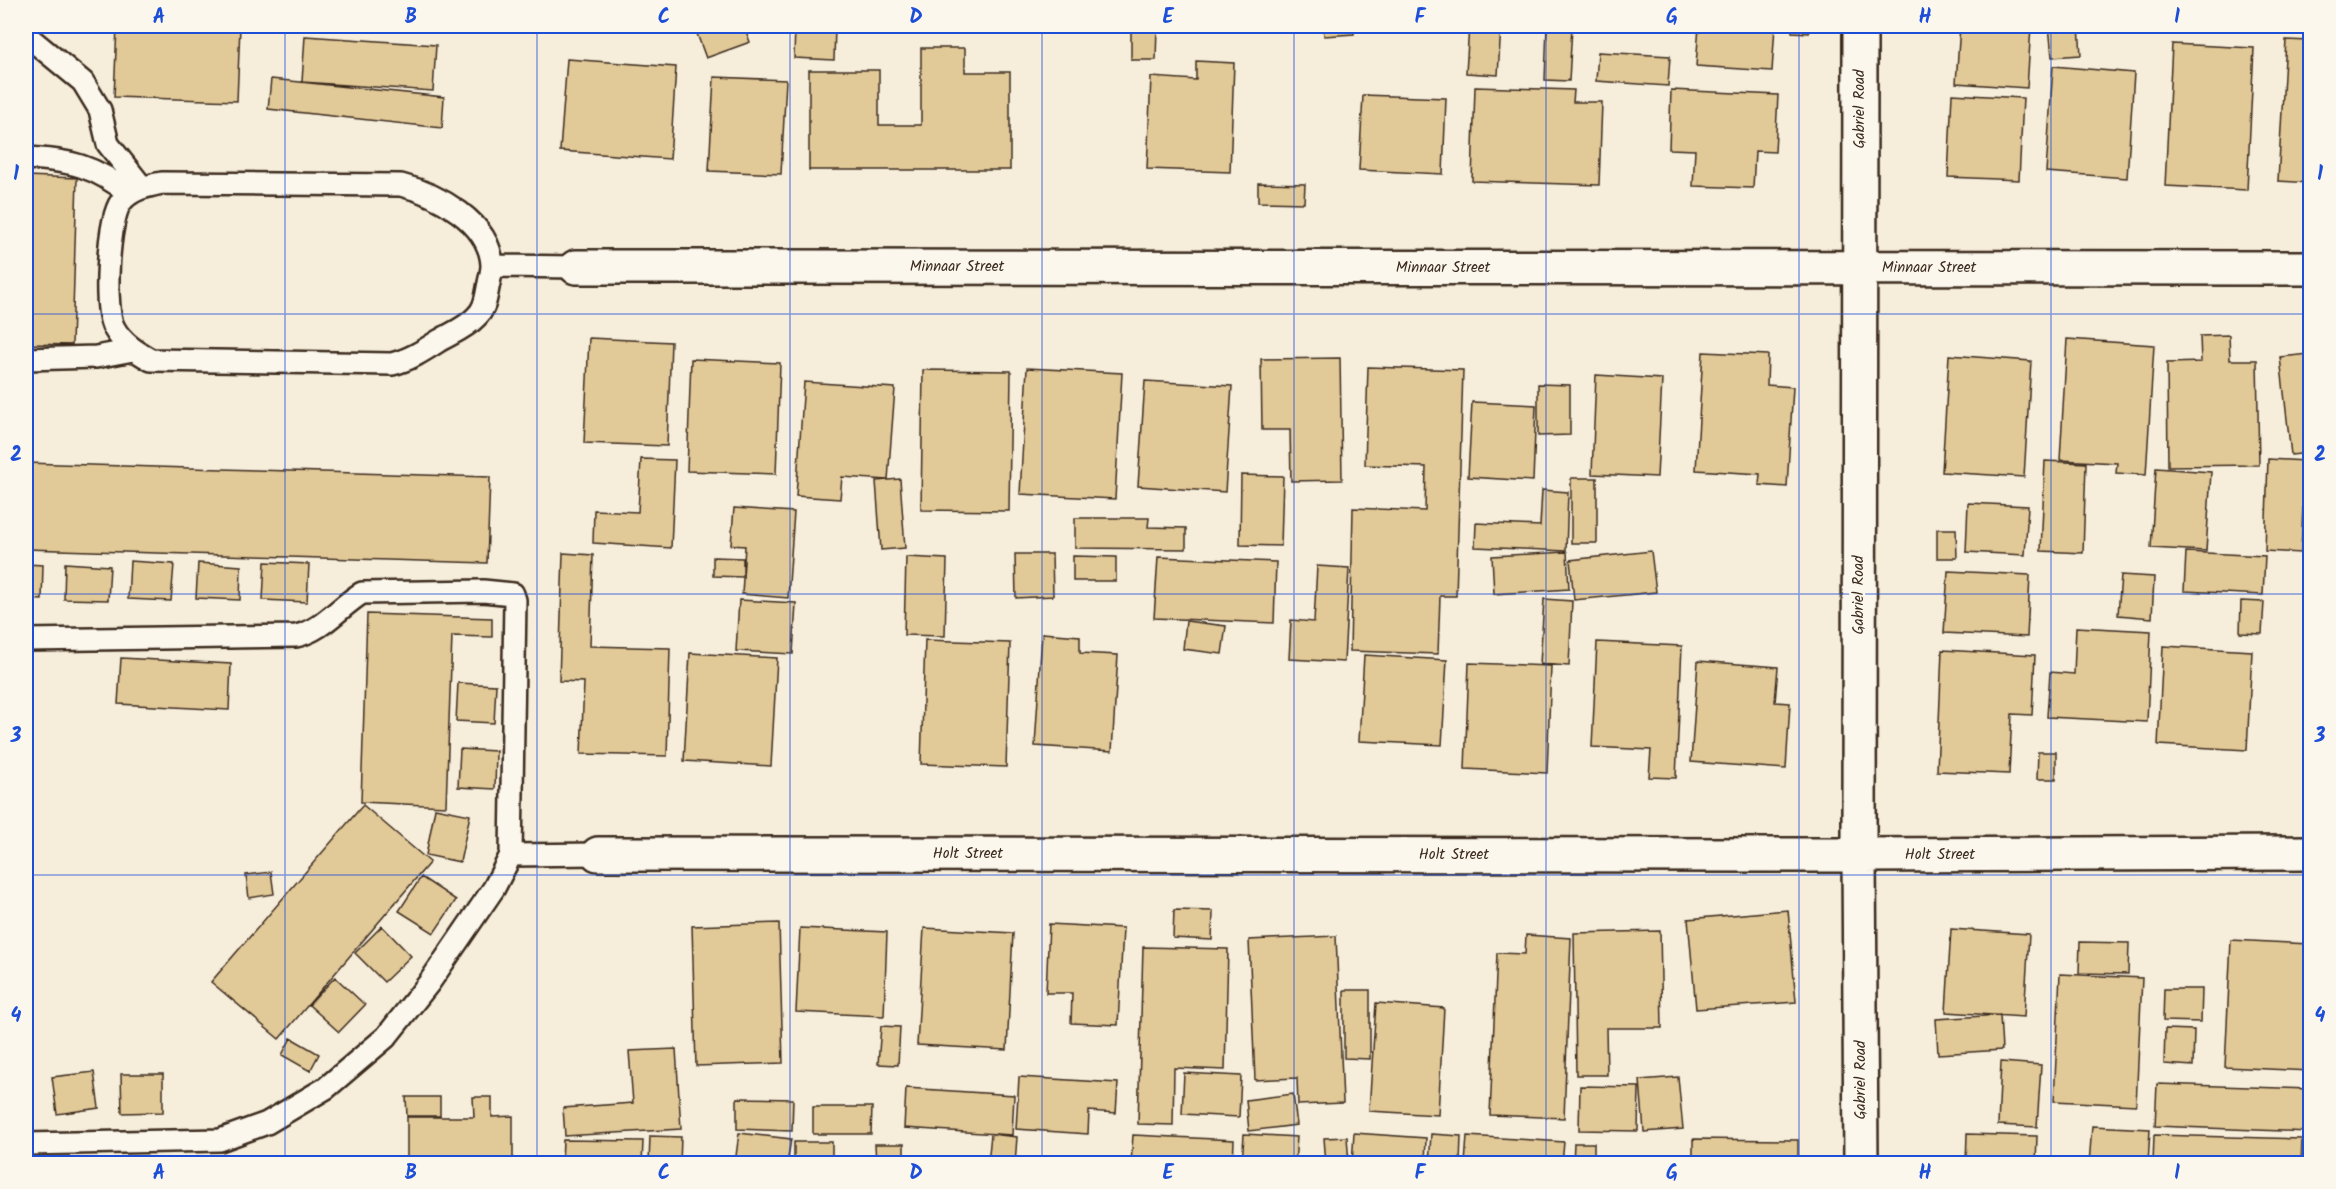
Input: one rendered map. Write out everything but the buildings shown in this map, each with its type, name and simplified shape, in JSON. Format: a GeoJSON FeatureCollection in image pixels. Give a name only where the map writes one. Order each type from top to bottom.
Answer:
{"type":"FeatureCollection","features":[{"type":"Feature","properties":{"kind":"street","name":"Gabriel Road"},"geometry":{"type":"LineString","coordinates":[[1860,26],[1859,855],[1862,1164]]}},
{"type":"Feature","properties":{"kind":"street","name":"Minnaar Street"},"geometry":{"type":"LineString","coordinates":[[576,267],[2310,268]]}},
{"type":"Feature","properties":{"kind":"street","name":"Holt Street"},"geometry":{"type":"LineString","coordinates":[[598,854],[2310,853]]}},
{"type":"Feature","properties":{"kind":"lane"},"geometry":{"type":"LineString","coordinates":[[26,35],[83,82],[100,110],[108,144],[136,190]]}},
{"type":"Feature","properties":{"kind":"lane"},"geometry":{"type":"LineString","coordinates":[[26,158],[74,163],[136,190]]}},
{"type":"Feature","properties":{"kind":"lane"},"geometry":{"type":"LineString","coordinates":[[162,183],[401,185],[423,191],[449,205],[466,218],[488,248],[492,266],[484,306],[477,317],[404,362],[393,364],[151,360],[133,350],[115,331],[108,306],[113,217],[121,202],[136,190],[162,183]]}},
{"type":"Feature","properties":{"kind":"lane"},"geometry":{"type":"LineString","coordinates":[[492,266],[576,267]]}},
{"type":"Feature","properties":{"kind":"lane"},"geometry":{"type":"LineString","coordinates":[[26,359],[96,357],[133,350]]}},
{"type":"Feature","properties":{"kind":"lane"},"geometry":{"type":"LineString","coordinates":[[26,640],[296,636],[310,634],[348,601],[362,593],[483,591],[513,594],[515,600],[511,855],[494,888],[429,983],[386,1037],[326,1088],[267,1123],[220,1140],[26,1144]]}},
{"type":"Feature","properties":{"kind":"lane"},"geometry":{"type":"LineString","coordinates":[[511,855],[598,854]]}}]}
